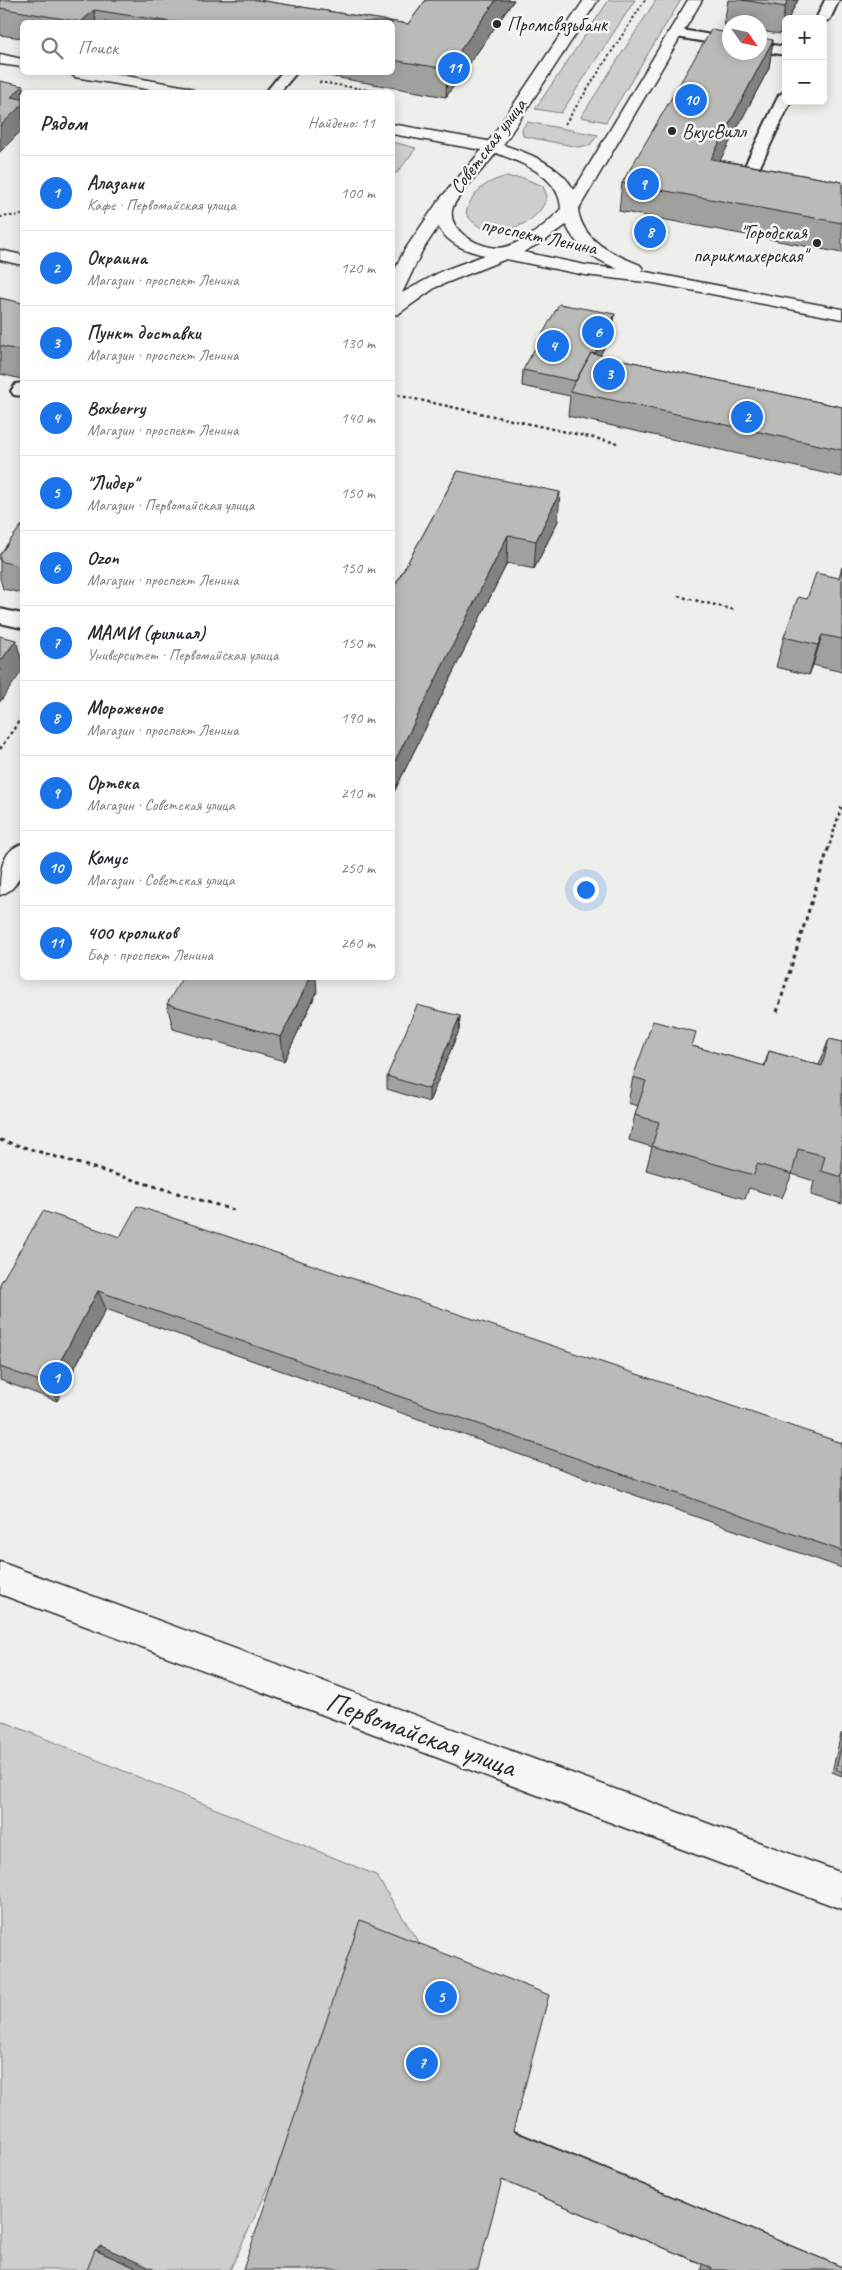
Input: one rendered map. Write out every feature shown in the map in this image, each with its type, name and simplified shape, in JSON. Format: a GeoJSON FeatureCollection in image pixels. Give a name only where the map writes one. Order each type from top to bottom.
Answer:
{"type":"FeatureCollection","features":[{"type":"Feature","properties":{"kind":"main road","name":"Советская улица"},"geometry":{"type":"LineString","coordinates":[[395,290],[413,251],[445,204],[493,147],[591,0]]}},
{"type":"Feature","properties":{"kind":"main road"},"geometry":{"type":"LineString","coordinates":[[395,308],[431,282],[502,254],[546,234],[570,210],[695,0]]}},
{"type":"Feature","properties":{"kind":"main road"},"geometry":{"type":"LineString","coordinates":[[0,59],[20,63]]}},
{"type":"Feature","properties":{"kind":"main road"},"geometry":{"type":"LineString","coordinates":[[92,75],[176,90]]}},
{"type":"Feature","properties":{"kind":"main road","name":"проспект Ленина"},"geometry":{"type":"LineString","coordinates":[[395,130],[493,147],[519,156],[553,176],[566,189],[571,203],[570,210],[578,233],[583,240],[622,264],[654,278]]}},
{"type":"Feature","properties":{"kind":"main road"},"geometry":{"type":"LineString","coordinates":[[472,172],[498,168],[537,170],[553,176]]}},
{"type":"Feature","properties":{"kind":"main road","name":"проспект Ленина"},"geometry":{"type":"LineString","coordinates":[[445,204],[443,219],[458,240],[472,247],[585,270],[654,278],[842,314]]}},
{"type":"Feature","properties":{"kind":"main road"},"geometry":{"type":"LineString","coordinates":[[0,255],[20,260]]}},
{"type":"Feature","properties":{"kind":"main road"},"geometry":{"type":"LineString","coordinates":[[0,886],[20,856]]}},
{"type":"Feature","properties":{"kind":"main road","name":"Первомайская улица"},"geometry":{"type":"LineString","coordinates":[[0,1578],[842,1891]]}},
{"type":"Feature","properties":{"kind":"lane"},"geometry":{"type":"LineString","coordinates":[[824,15],[832,0]]}},
{"type":"Feature","properties":{"kind":"lane"},"geometry":{"type":"LineString","coordinates":[[675,33],[722,41]]}},
{"type":"Feature","properties":{"kind":"lane"},"geometry":{"type":"LineString","coordinates":[[767,48],[782,50]]}},
{"type":"Feature","properties":{"kind":"lane"},"geometry":{"type":"LineString","coordinates":[[275,90],[287,75]]}},
{"type":"Feature","properties":{"kind":"lane"},"geometry":{"type":"LineString","coordinates":[[782,104],[747,178],[785,185]]}},
{"type":"Feature","properties":{"kind":"lane"},"geometry":{"type":"LineString","coordinates":[[0,616],[20,621]]}},
{"type":"Feature","properties":{"kind":"path"},"geometry":{"type":"LineString","coordinates":[[565,124],[645,0]]}},
{"type":"Feature","properties":{"kind":"path"},"geometry":{"type":"LineString","coordinates":[[293,75],[371,90]]}},
{"type":"Feature","properties":{"kind":"path"},"geometry":{"type":"LineString","coordinates":[[0,217],[20,215]]}},
{"type":"Feature","properties":{"kind":"path"},"geometry":{"type":"LineString","coordinates":[[395,395],[617,443]]}},
{"type":"Feature","properties":{"kind":"path"},"geometry":{"type":"LineString","coordinates":[[678,596],[735,610]]}},
{"type":"Feature","properties":{"kind":"path"},"geometry":{"type":"LineString","coordinates":[[0,749],[20,720]]}},
{"type":"Feature","properties":{"kind":"path"},"geometry":{"type":"LineString","coordinates":[[777,1012],[842,805]]}},
{"type":"Feature","properties":{"kind":"path"},"geometry":{"type":"LineString","coordinates":[[0,1140],[237,1211]]}},
{"type":"Feature","properties":{"kind":"shaded area"},"geometry":{"type":"Polygon","coordinates":[[[609,0],[635,0],[561,113],[535,109],[609,0]]]}},
{"type":"Feature","properties":{"kind":"shaded area"},"geometry":{"type":"Polygon","coordinates":[[[656,0],[681,0],[606,122],[581,117],[656,0]]]}},
{"type":"Feature","properties":{"kind":"shaded area"},"geometry":{"type":"Polygon","coordinates":[[[527,122],[598,135],[590,145],[578,147],[523,136],[522,129],[527,122]]]}},
{"type":"Feature","properties":{"kind":"shaded area"},"geometry":{"type":"Polygon","coordinates":[[[395,143],[416,148],[395,174],[395,143]]]}},
{"type":"Feature","properties":{"kind":"shaded area"},"geometry":{"type":"Polygon","coordinates":[[[504,177],[523,178],[543,186],[547,196],[542,208],[533,217],[510,229],[497,230],[485,228],[474,223],[466,213],[471,200],[485,185],[504,177]]]}},
{"type":"Feature","properties":{"kind":"shaded area"},"geometry":{"type":"Polygon","coordinates":[[[0,1720],[376,1875],[422,1948],[286,2150],[230,2270],[0,2270],[0,1720]]]}},
{"type":"Feature","properties":{"kind":"building"},"geometry":{"type":"Polygon","coordinates":[[[0,0],[258,0],[383,20],[158,20],[94,10],[83,20],[69,20],[0,8],[0,0]]]}},
{"type":"Feature","properties":{"kind":"building"},"geometry":{"type":"Polygon","coordinates":[[[426,0],[496,0],[447,69],[395,60],[395,22],[408,24],[426,0]]]}},
{"type":"Feature","properties":{"kind":"building"},"geometry":{"type":"Polygon","coordinates":[[[742,0],[788,0],[785,7],[742,0]]]}},
{"type":"Feature","properties":{"kind":"building"},"geometry":{"type":"Polygon","coordinates":[[[711,30],[722,32],[722,60],[763,60],[711,159],[842,182],[842,223],[622,183],[711,30]]]}},
{"type":"Feature","properties":{"kind":"building"},"geometry":{"type":"Polygon","coordinates":[[[767,39],[773,40],[767,52],[767,39]]]}},
{"type":"Feature","properties":{"kind":"building"},"geometry":{"type":"Polygon","coordinates":[[[0,81],[23,86],[11,97],[20,99],[20,107],[0,126],[0,81]]]}},
{"type":"Feature","properties":{"kind":"building"},"geometry":{"type":"Polygon","coordinates":[[[640,220],[660,223],[656,231],[636,227],[640,220]]]}},
{"type":"Feature","properties":{"kind":"building"},"geometry":{"type":"Polygon","coordinates":[[[0,298],[20,303],[20,351],[0,346],[0,298]]]}},
{"type":"Feature","properties":{"kind":"building"},"geometry":{"type":"Polygon","coordinates":[[[559,304],[615,314],[595,354],[591,353],[576,381],[523,370],[559,304]]]}},
{"type":"Feature","properties":{"kind":"building"},"geometry":{"type":"Polygon","coordinates":[[[591,353],[842,407],[842,450],[570,391],[591,353]]]}},
{"type":"Feature","properties":{"kind":"building"},"geometry":{"type":"Polygon","coordinates":[[[458,471],[560,492],[536,541],[508,535],[395,761],[395,586],[458,471]]]}},
{"type":"Feature","properties":{"kind":"building"},"geometry":{"type":"Polygon","coordinates":[[[20,528],[20,566],[0,561],[0,554],[20,528]]]}},
{"type":"Feature","properties":{"kind":"building"},"geometry":{"type":"Polygon","coordinates":[[[842,567],[842,639],[822,635],[818,645],[784,637],[798,597],[807,599],[816,573],[839,578],[842,567]]]}},
{"type":"Feature","properties":{"kind":"building"},"geometry":{"type":"Polygon","coordinates":[[[0,636],[16,640],[0,662],[0,636]]]}},
{"type":"Feature","properties":{"kind":"building"},"geometry":{"type":"Polygon","coordinates":[[[181,980],[309,980],[281,1037],[167,1004],[181,980]]]}},
{"type":"Feature","properties":{"kind":"building"},"geometry":{"type":"Polygon","coordinates":[[[417,1005],[460,1016],[429,1089],[387,1076],[417,1005]]]}},
{"type":"Feature","properties":{"kind":"building"},"geometry":{"type":"Polygon","coordinates":[[[653,1021],[696,1032],[692,1046],[765,1066],[769,1051],[822,1066],[829,1039],[842,1042],[842,1177],[821,1171],[825,1156],[798,1149],[792,1174],[757,1164],[754,1175],[652,1146],[659,1122],[635,1115],[646,1081],[633,1077],[653,1021]]]}},
{"type":"Feature","properties":{"kind":"building"},"geometry":{"type":"Polygon","coordinates":[[[137,1206],[842,1443],[842,1551],[98,1291],[48,1384],[0,1367],[0,1284],[43,1211],[120,1237],[137,1206]]]}},
{"type":"Feature","properties":{"kind":"building"},"geometry":{"type":"Polygon","coordinates":[[[842,1743],[842,1772],[836,1769],[842,1743]]]}},
{"type":"Feature","properties":{"kind":"building"},"geometry":{"type":"Polygon","coordinates":[[[360,1920],[549,1995],[513,2131],[842,2267],[842,2270],[711,2270],[712,2268],[502,2180],[478,2270],[243,2270],[360,1920]]]}},
{"type":"Feature","properties":{"kind":"building"},"geometry":{"type":"Polygon","coordinates":[[[95,2250],[141,2270],[87,2270],[95,2250]]]}},
{"type":"Feature","properties":{"kind":"place","name":"Промсвязьбанк"},"geometry":{"type":"Point","coordinates":[497,24]}},
{"type":"Feature","properties":{"kind":"place","name":"400 кроликов"},"geometry":{"type":"Point","coordinates":[454,68]}},
{"type":"Feature","properties":{"kind":"place","name":"Комус"},"geometry":{"type":"Point","coordinates":[691,100]}},
{"type":"Feature","properties":{"kind":"place","name":"ВкусВилл"},"geometry":{"type":"Point","coordinates":[672,131]}},
{"type":"Feature","properties":{"kind":"place","name":"Ортека"},"geometry":{"type":"Point","coordinates":[643,184]}},
{"type":"Feature","properties":{"kind":"place","name":"Мороженое"},"geometry":{"type":"Point","coordinates":[650,232]}},
{"type":"Feature","properties":{"kind":"place","name":"\"Городская парикмахерская\""},"geometry":{"type":"Point","coordinates":[817,243]}},
{"type":"Feature","properties":{"kind":"place","name":"Ozon"},"geometry":{"type":"Point","coordinates":[598,332]}},
{"type":"Feature","properties":{"kind":"place","name":"Boxberry"},"geometry":{"type":"Point","coordinates":[553,346]}},
{"type":"Feature","properties":{"kind":"place","name":"Пункт доставки"},"geometry":{"type":"Point","coordinates":[609,374]}},
{"type":"Feature","properties":{"kind":"place","name":"Окраина"},"geometry":{"type":"Point","coordinates":[747,417]}},
{"type":"Feature","properties":{"kind":"place","name":"Алазани"},"geometry":{"type":"Point","coordinates":[56,1378]}},
{"type":"Feature","properties":{"kind":"place","name":"\"Лидер\""},"geometry":{"type":"Point","coordinates":[441,1997]}},
{"type":"Feature","properties":{"kind":"place","name":"МАМИ (филиал)"},"geometry":{"type":"Point","coordinates":[422,2063]}}]}
